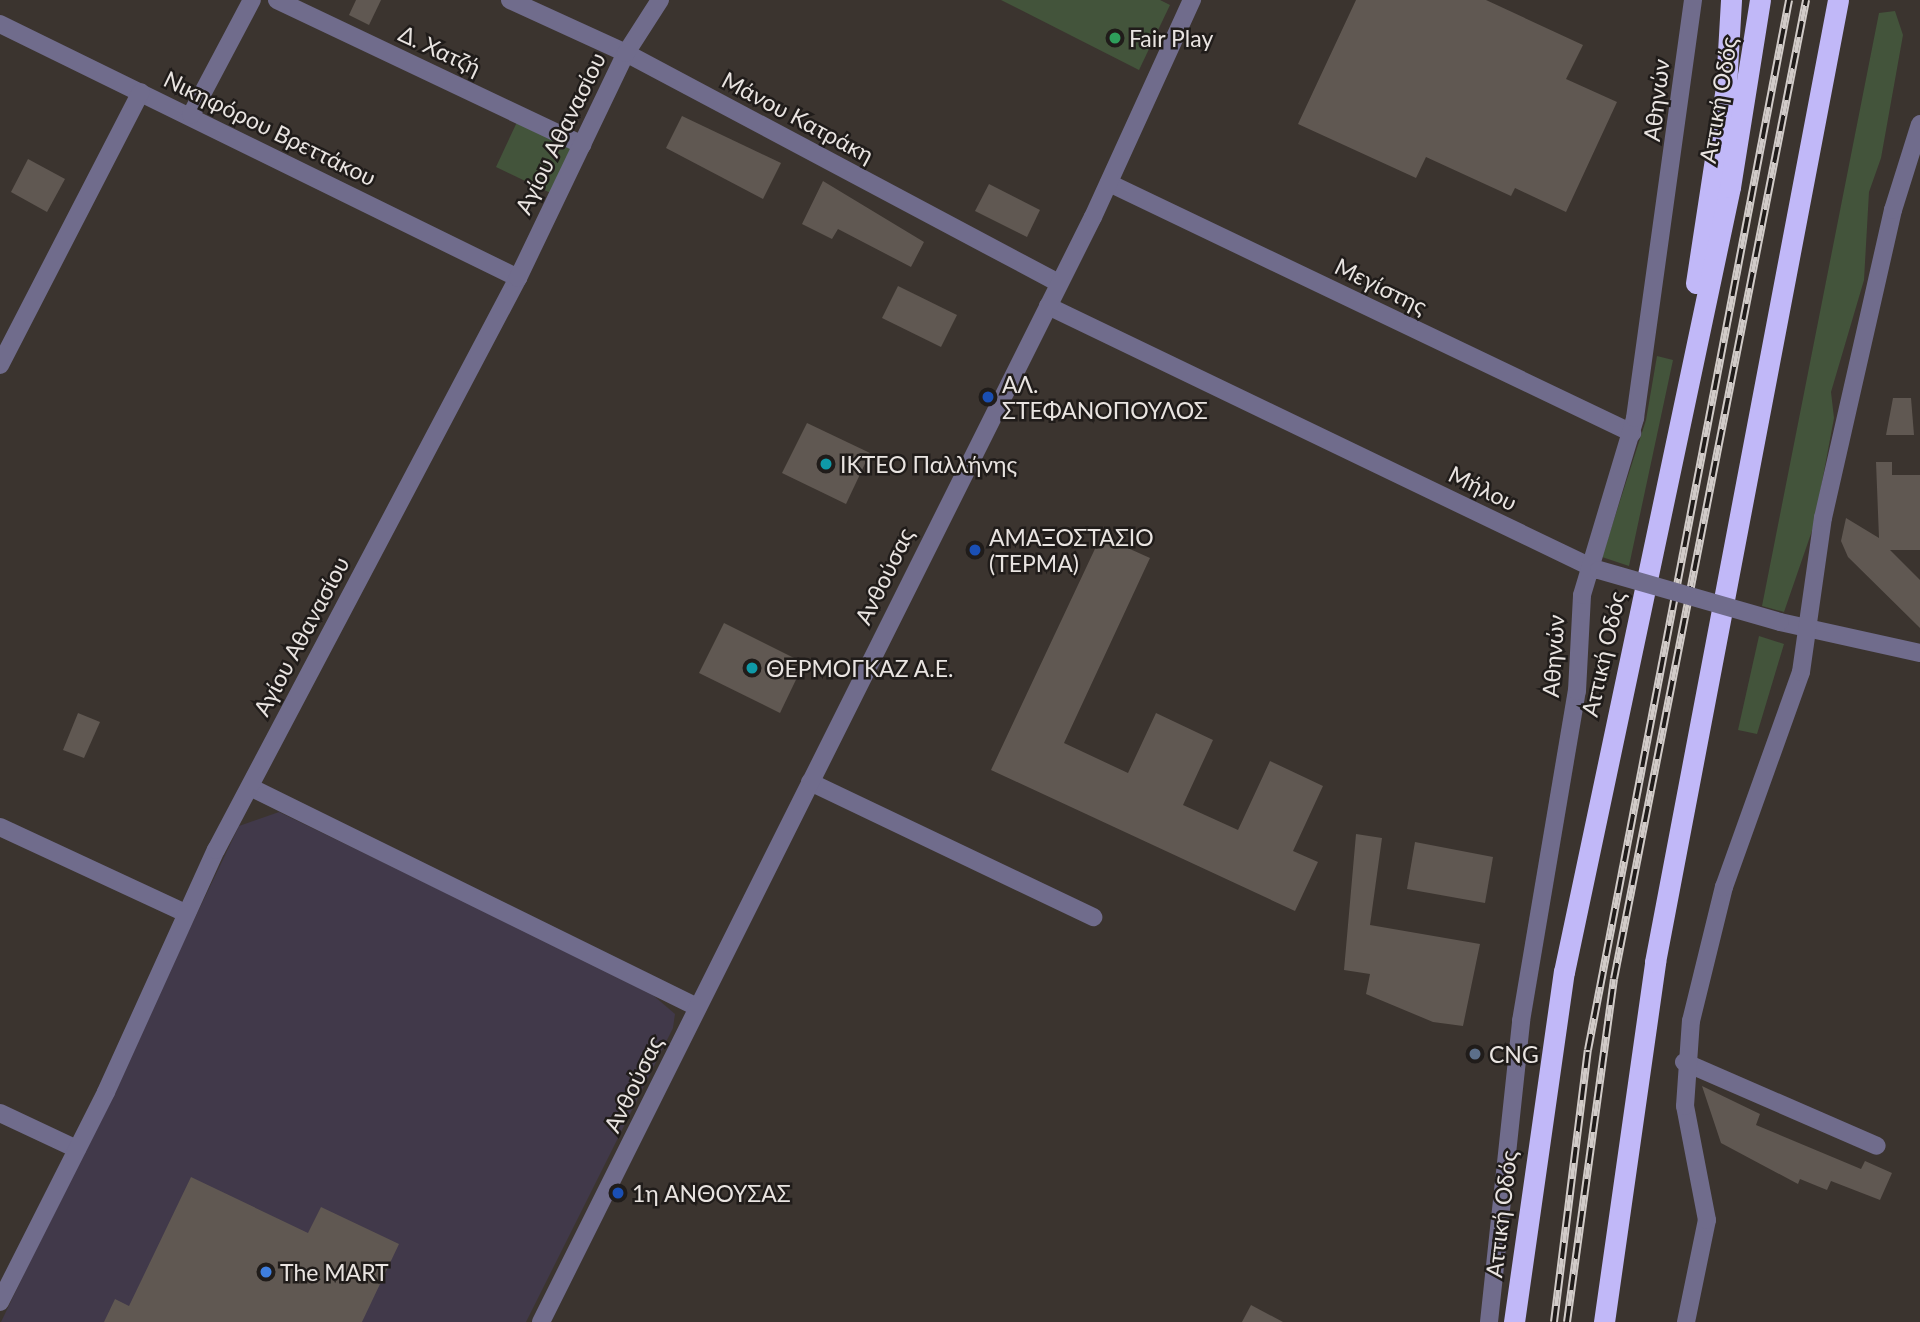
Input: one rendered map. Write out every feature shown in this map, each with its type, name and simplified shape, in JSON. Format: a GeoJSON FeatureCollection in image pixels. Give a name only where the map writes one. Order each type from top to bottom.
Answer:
{"type":"FeatureCollection","features":[{"type":"Feature","properties":{"kind":"highway"},"geometry":{"type":"LineString","coordinates":[[1671,472],[1726,87],[1731,0]]}},
{"type":"Feature","properties":{"kind":"highway","name":"Αττική Οδός"},"geometry":{"type":"LineString","coordinates":[[1514,1322],[1564,972],[1671,472],[1760,0]]}},
{"type":"Feature","properties":{"kind":"highway"},"geometry":{"type":"LineString","coordinates":[[1604,1322],[1648,1001],[1838,0]]}},
{"type":"Feature","properties":{"kind":"street"},"geometry":{"type":"LineString","coordinates":[[191,115],[252,0]]}},
{"type":"Feature","properties":{"kind":"street","name":"Δ. Χατζή"},"geometry":{"type":"LineString","coordinates":[[277,0],[582,145]]}},
{"type":"Feature","properties":{"kind":"street","name":"Μάνου Κατράκη"},"geometry":{"type":"LineString","coordinates":[[510,0],[626,53],[1059,283]]}},
{"type":"Feature","properties":{"kind":"street","name":"Αγίου Αθανασίου"},"geometry":{"type":"LineString","coordinates":[[0,1302],[77,1149],[185,913],[518,278],[626,53],[660,0]]}},
{"type":"Feature","properties":{"kind":"street","name":"Ανθούσας"},"geometry":{"type":"LineString","coordinates":[[541,1322],[1109,183],[1192,0]]}},
{"type":"Feature","properties":{"kind":"street","name":"Αθηνών"},"geometry":{"type":"LineString","coordinates":[[1489,1322],[1519,1034],[1568,755],[1593,568],[1632,433],[1693,0]]}},
{"type":"Feature","properties":{"kind":"street","name":"Νικηφόρου Βρεττάκου"},"geometry":{"type":"LineString","coordinates":[[0,24],[191,115],[518,278]]}},
{"type":"Feature","properties":{"kind":"street"},"geometry":{"type":"LineString","coordinates":[[0,365],[141,92]]}},
{"type":"Feature","properties":{"kind":"street"},"geometry":{"type":"LineString","coordinates":[[1686,1322],[1707,1220],[1684,1062],[1724,887],[1790,711],[1811,629],[1823,518],[1893,210],[1920,124]]}},
{"type":"Feature","properties":{"kind":"street","name":"Μεγίστης"},"geometry":{"type":"LineString","coordinates":[[1109,183],[1632,433]]}},
{"type":"Feature","properties":{"kind":"street","name":"Μήλου"},"geometry":{"type":"LineString","coordinates":[[1048,306],[1593,568],[1780,622],[1920,653]]}},
{"type":"Feature","properties":{"kind":"street"},"geometry":{"type":"LineString","coordinates":[[810,782],[1093,917]]}},
{"type":"Feature","properties":{"kind":"street"},"geometry":{"type":"LineString","coordinates":[[250,787],[698,1007]]}},
{"type":"Feature","properties":{"kind":"street"},"geometry":{"type":"LineString","coordinates":[[0,827],[185,913]]}},
{"type":"Feature","properties":{"kind":"street"},"geometry":{"type":"LineString","coordinates":[[1684,1062],[1877,1146]]}},
{"type":"Feature","properties":{"kind":"street"},"geometry":{"type":"LineString","coordinates":[[0,1113],[77,1149]]}},
{"type":"Feature","properties":{"kind":"shaded area"},"geometry":{"type":"Polygon","coordinates":[[[279,812],[647,990],[675,1014],[673,1028],[526,1322],[1,1322],[239,826],[279,812]]]}},
{"type":"Feature","properties":{"kind":"green space","name":"Fair Play"},"geometry":{"type":"Polygon","coordinates":[[[1001,0],[1160,0],[1170,5],[1139,70],[1001,0]]]}},
{"type":"Feature","properties":{"kind":"green space"},"geometry":{"type":"Polygon","coordinates":[[[1895,11],[1903,35],[1881,158],[1869,192],[1864,280],[1831,392],[1834,418],[1814,525],[1784,612],[1762,606],[1879,13],[1895,11]]]}},
{"type":"Feature","properties":{"kind":"green space"},"geometry":{"type":"Polygon","coordinates":[[[517,122],[585,152],[561,198],[496,167],[517,122]]]}},
{"type":"Feature","properties":{"kind":"green space"},"geometry":{"type":"Polygon","coordinates":[[[1657,356],[1673,360],[1629,566],[1602,557],[1646,420],[1657,356]]]}},
{"type":"Feature","properties":{"kind":"green space"},"geometry":{"type":"Polygon","coordinates":[[[1759,636],[1784,644],[1757,734],[1738,730],[1759,636]]]}},
{"type":"Feature","properties":{"kind":"building"},"geometry":{"type":"Polygon","coordinates":[[[356,0],[381,0],[369,25],[349,15],[356,0]]]}},
{"type":"Feature","properties":{"kind":"building"},"geometry":{"type":"Polygon","coordinates":[[[1356,0],[1486,0],[1583,45],[1566,79],[1617,102],[1566,212],[1515,188],[1511,196],[1426,157],[1416,178],[1298,124],[1356,0]]]}},
{"type":"Feature","properties":{"kind":"building"},"geometry":{"type":"Polygon","coordinates":[[[682,116],[781,163],[763,199],[666,148],[682,116]]]}},
{"type":"Feature","properties":{"kind":"building"},"geometry":{"type":"Polygon","coordinates":[[[28,159],[65,179],[47,212],[11,192],[28,159]]]}},
{"type":"Feature","properties":{"kind":"building"},"geometry":{"type":"Polygon","coordinates":[[[823,181],[924,242],[911,267],[838,229],[832,239],[802,224],[823,181]]]}},
{"type":"Feature","properties":{"kind":"building"},"geometry":{"type":"Polygon","coordinates":[[[989,184],[1040,210],[1027,237],[975,211],[989,184]]]}},
{"type":"Feature","properties":{"kind":"building"},"geometry":{"type":"Polygon","coordinates":[[[898,286],[957,315],[941,347],[882,318],[898,286]]]}},
{"type":"Feature","properties":{"kind":"building"},"geometry":{"type":"Polygon","coordinates":[[[1893,398],[1911,398],[1914,435],[1886,435],[1893,398]]]}},
{"type":"Feature","properties":{"kind":"building","name":"ΙΚΤΕΟ Παλλήνης"},"geometry":{"type":"Polygon","coordinates":[[[807,423],[870,453],[846,504],[782,473],[807,423]]]}},
{"type":"Feature","properties":{"kind":"building"},"geometry":{"type":"Polygon","coordinates":[[[1876,462],[1892,462],[1892,475],[1920,475],[1920,550],[1890,550],[1920,580],[1920,628],[1848,557],[1841,541],[1846,518],[1879,538],[1876,462]]]}},
{"type":"Feature","properties":{"kind":"building"},"geometry":{"type":"Polygon","coordinates":[[[1101,536],[1150,558],[1064,743],[1128,773],[1156,713],[1213,740],[1183,805],[1238,830],[1270,761],[1323,786],[1293,851],[1318,862],[1295,911],[991,770],[1101,536]]]}},
{"type":"Feature","properties":{"kind":"building","name":"ΘΕΡΜΟΓΚΑΖ Α.Ε."},"geometry":{"type":"Polygon","coordinates":[[[724,623],[804,663],[780,713],[699,673],[724,623]]]}},
{"type":"Feature","properties":{"kind":"building"},"geometry":{"type":"Polygon","coordinates":[[[78,713],[100,722],[84,758],[63,750],[78,713]]]}},
{"type":"Feature","properties":{"kind":"building"},"geometry":{"type":"Polygon","coordinates":[[[1356,834],[1382,838],[1370,925],[1480,944],[1463,1026],[1433,1022],[1366,994],[1370,974],[1344,970],[1356,834]]]}},
{"type":"Feature","properties":{"kind":"building"},"geometry":{"type":"Polygon","coordinates":[[[1415,842],[1493,857],[1485,903],[1407,889],[1415,842]]]}},
{"type":"Feature","properties":{"kind":"building"},"geometry":{"type":"Polygon","coordinates":[[[1702,1086],[1760,1114],[1756,1125],[1861,1169],[1865,1161],[1892,1173],[1880,1200],[1831,1181],[1827,1190],[1800,1179],[1798,1184],[1721,1143],[1702,1086]]]}},
{"type":"Feature","properties":{"kind":"building","name":"The MART"},"geometry":{"type":"Polygon","coordinates":[[[191,1177],[308,1233],[321,1207],[399,1244],[362,1322],[104,1322],[115,1299],[129,1306],[191,1177]]]}},
{"type":"Feature","properties":{"kind":"building"},"geometry":{"type":"Polygon","coordinates":[[[1251,1305],[1283,1322],[1242,1322],[1251,1305]]]}},
{"type":"Feature","properties":{"kind":"railway"},"geometry":{"type":"LineString","coordinates":[[1554,1322],[1588,1050],[1789,0]]}},
{"type":"Feature","properties":{"kind":"railway"},"geometry":{"type":"LineString","coordinates":[[1567,1322],[1614,979],[1806,0]]}},
{"type":"Feature","properties":{"kind":"place","name":"Fair Play"},"geometry":{"type":"Point","coordinates":[1115,38]}},
{"type":"Feature","properties":{"kind":"place","name":"ΑΛ. ΣΤΕΦΑΝΟΠΟΥΛΟΣ"},"geometry":{"type":"Point","coordinates":[988,397]}},
{"type":"Feature","properties":{"kind":"place","name":"ΙΚΤΕΟ Παλλήνης"},"geometry":{"type":"Point","coordinates":[826,464]}},
{"type":"Feature","properties":{"kind":"place","name":"ΑΜΑΞΟΣΤΑΣΙΟ (ΤΕΡΜΑ)"},"geometry":{"type":"Point","coordinates":[975,550]}},
{"type":"Feature","properties":{"kind":"place","name":"ΘΕΡΜΟΓΚΑΖ Α.Ε."},"geometry":{"type":"Point","coordinates":[752,668]}},
{"type":"Feature","properties":{"kind":"place","name":"CNG"},"geometry":{"type":"Point","coordinates":[1475,1054]}},
{"type":"Feature","properties":{"kind":"place","name":"1η ΑΝΘΟΥΣΑΣ"},"geometry":{"type":"Point","coordinates":[618,1193]}},
{"type":"Feature","properties":{"kind":"place","name":"The MART"},"geometry":{"type":"Point","coordinates":[266,1272]}}]}
